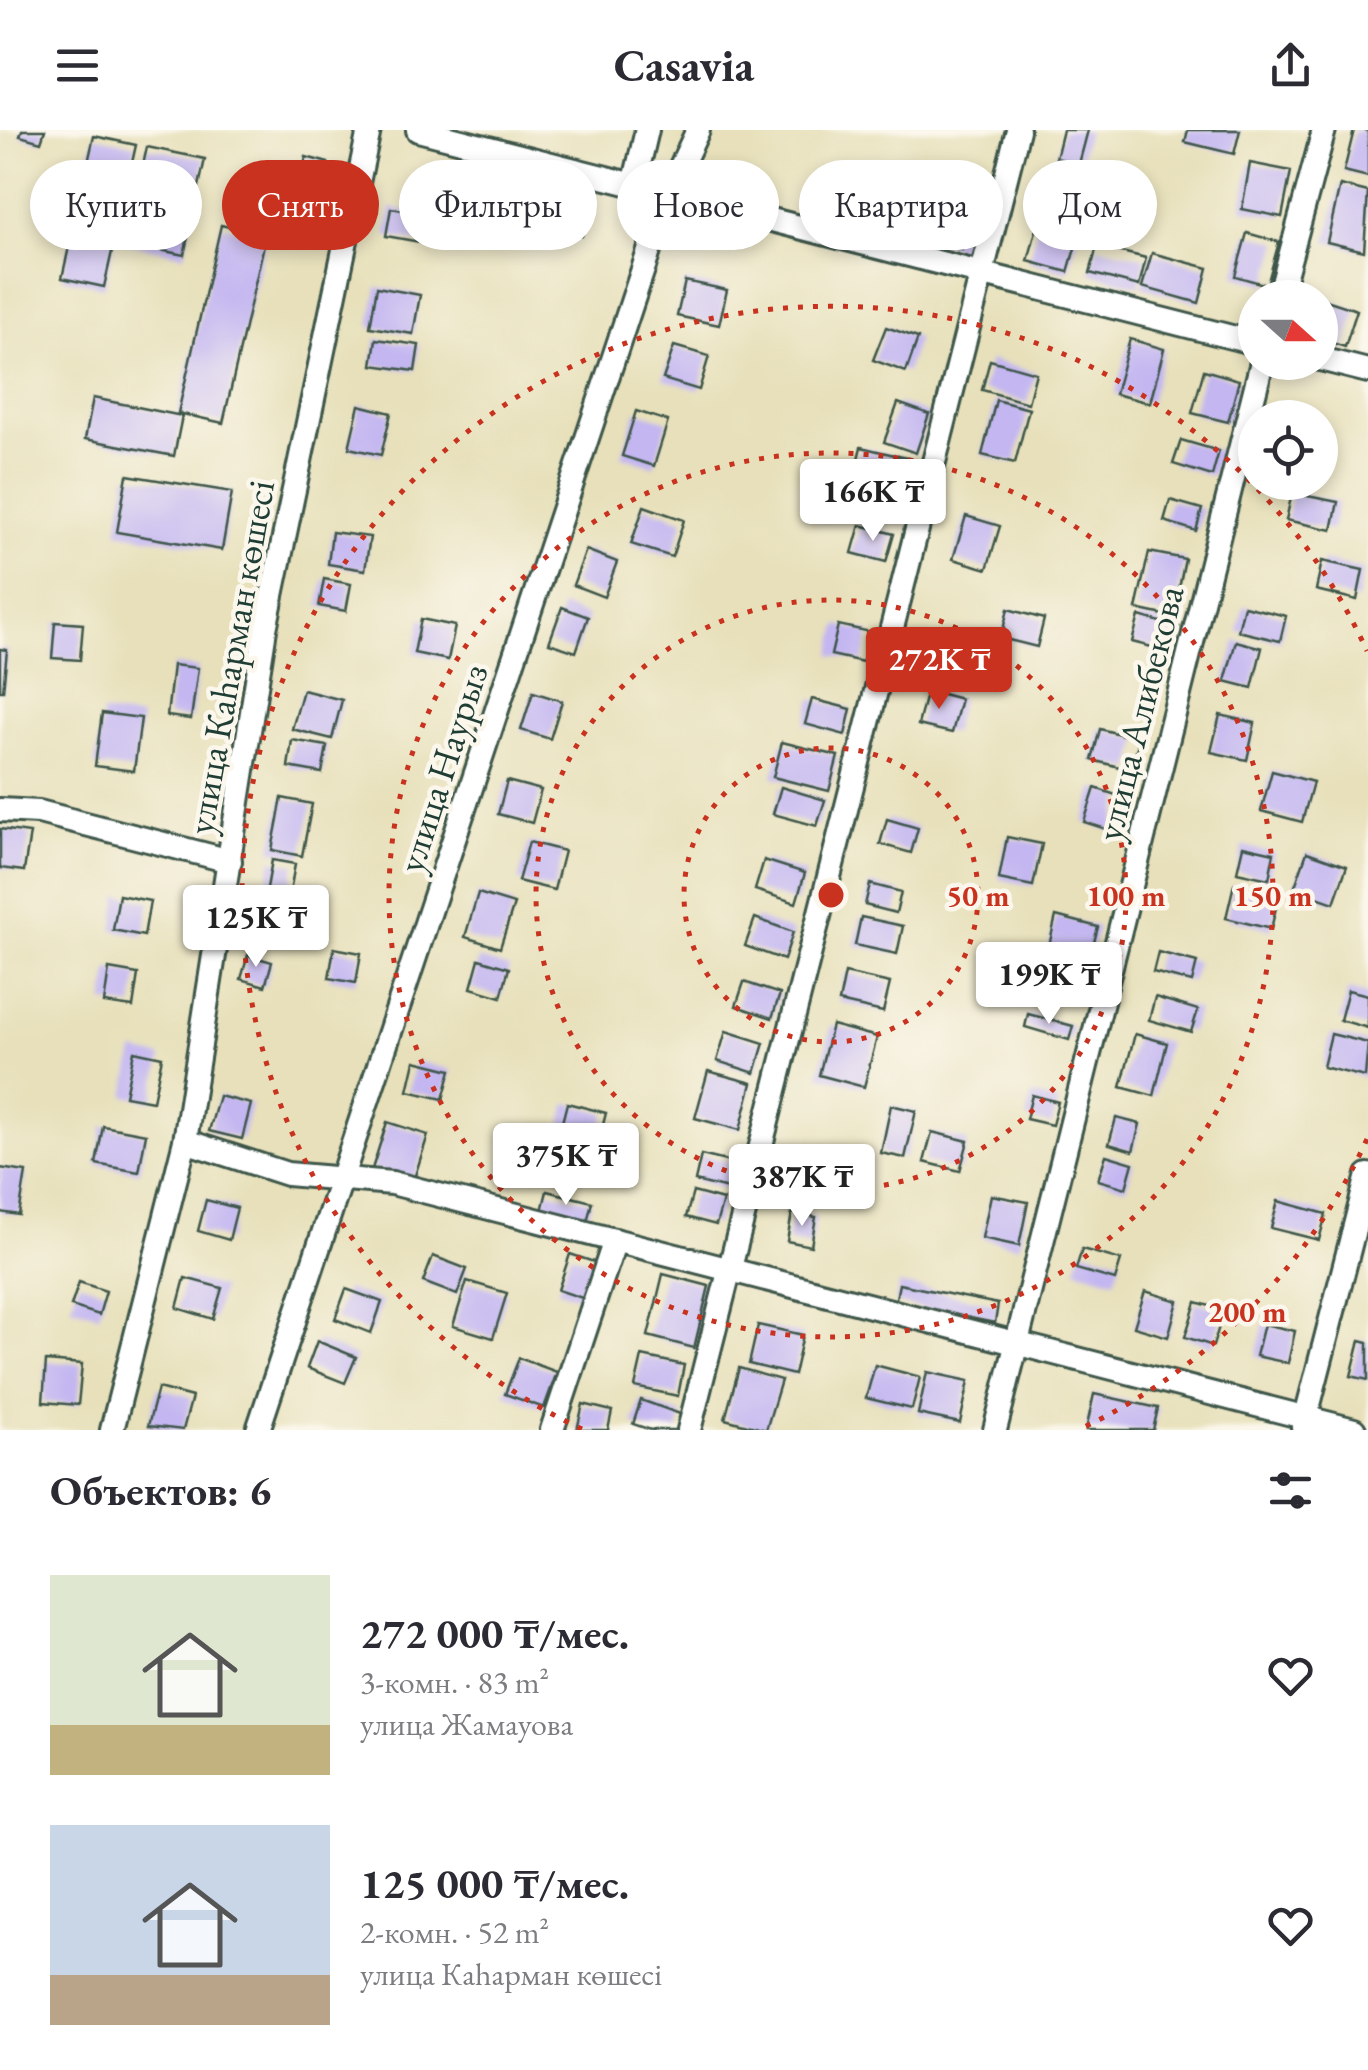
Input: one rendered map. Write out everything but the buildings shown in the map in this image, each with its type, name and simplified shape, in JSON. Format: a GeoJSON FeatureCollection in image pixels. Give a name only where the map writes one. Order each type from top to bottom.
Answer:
{"type":"FeatureCollection","features":[{"type":"Feature","properties":{"kind":"street","name":"улица Каһарман көшесі"},"geometry":{"type":"LineString","coordinates":[[112,1430],[185,1141],[265,629],[369,130]]}},
{"type":"Feature","properties":{"kind":"street"},"geometry":{"type":"LineString","coordinates":[[418,130],[617,181]]}},
{"type":"Feature","properties":{"kind":"street"},"geometry":{"type":"LineString","coordinates":[[640,160],[647,130]]}},
{"type":"Feature","properties":{"kind":"street","name":"улица Наурыз"},"geometry":{"type":"LineString","coordinates":[[684,160],[698,130]]}},
{"type":"Feature","properties":{"kind":"street"},"geometry":{"type":"LineString","coordinates":[[688,1430],[1018,130]]}},
{"type":"Feature","properties":{"kind":"street"},"geometry":{"type":"LineString","coordinates":[[1285,280],[1324,130]]}},
{"type":"Feature","properties":{"kind":"street"},"geometry":{"type":"LineString","coordinates":[[779,221],[1238,338]]}},
{"type":"Feature","properties":{"kind":"street","name":"улица Наурыз"},"geometry":{"type":"LineString","coordinates":[[258,1430],[650,250]]}},
{"type":"Feature","properties":{"kind":"street"},"geometry":{"type":"LineString","coordinates":[[1338,363],[1368,370]]}},
{"type":"Feature","properties":{"kind":"street","name":"улица Алибекова"},"geometry":{"type":"LineString","coordinates":[[995,1430],[1258,380]]}},
{"type":"Feature","properties":{"kind":"street"},"geometry":{"type":"LineString","coordinates":[[0,810],[38,812],[230,861]]}},
{"type":"Feature","properties":{"kind":"street"},"geometry":{"type":"LineString","coordinates":[[185,1141],[287,1174],[392,1183],[730,1266],[1304,1423],[1354,1430]]}},
{"type":"Feature","properties":{"kind":"street"},"geometry":{"type":"LineString","coordinates":[[1304,1423],[1368,1175]]}},
{"type":"Feature","properties":{"kind":"street"},"geometry":{"type":"LineString","coordinates":[[552,1430],[615,1240]]}}]}
